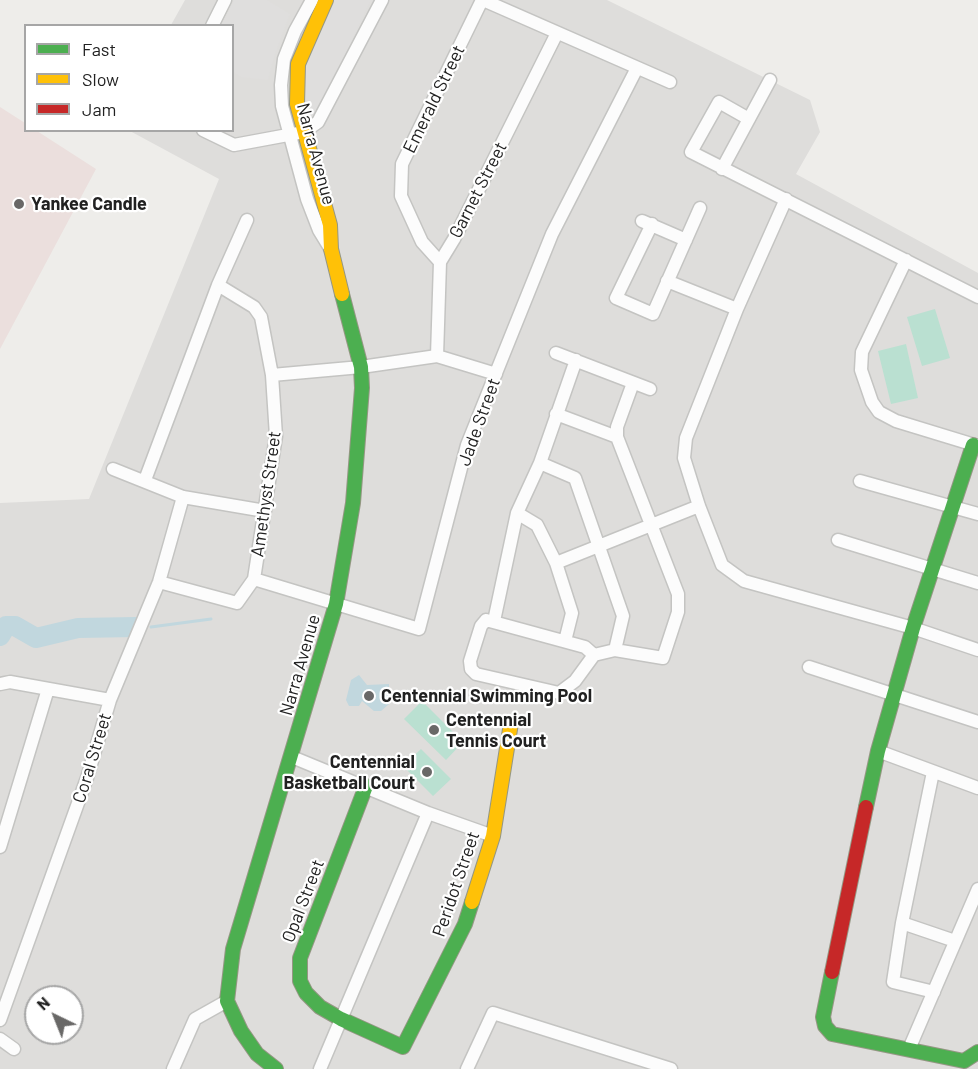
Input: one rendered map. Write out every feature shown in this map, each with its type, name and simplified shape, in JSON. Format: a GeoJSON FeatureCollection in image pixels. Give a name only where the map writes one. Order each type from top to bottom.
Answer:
{"type":"FeatureCollection","features":[{"type":"Feature","properties":{"kind":"street"},"geometry":{"type":"LineString","coordinates":[[213,24],[225,0]]}},
{"type":"Feature","properties":{"kind":"street","name":"Narra Avenue"},"geometry":{"type":"LineString","coordinates":[[312,0],[295,31],[284,59],[282,95],[289,136],[307,199],[319,230],[331,249]]}},
{"type":"Feature","properties":{"kind":"street","name":"Narra Avenue"},"geometry":{"type":"LineString","coordinates":[[227,1002],[233,949],[336,604],[353,503],[361,367],[331,249],[330,225],[297,104],[298,64],[326,0]]}},
{"type":"Feature","properties":{"kind":"street"},"geometry":{"type":"LineString","coordinates":[[207,132],[234,145],[304,132],[318,122],[382,0]]}},
{"type":"Feature","properties":{"kind":"street"},"geometry":{"type":"LineString","coordinates":[[483,0],[670,82]]}},
{"type":"Feature","properties":{"kind":"street","name":"Emerald Street"},"geometry":{"type":"LineString","coordinates":[[440,262],[422,242],[401,196],[402,164],[483,0]]}},
{"type":"Feature","properties":{"kind":"street","name":"Garnet Street"},"geometry":{"type":"LineString","coordinates":[[437,356],[440,262],[454,239],[557,33]]}},
{"type":"Feature","properties":{"kind":"street","name":"Jade Street"},"geometry":{"type":"LineString","coordinates":[[254,579],[419,629],[467,445],[552,234],[637,68]]}},
{"type":"Feature","properties":{"kind":"street"},"geometry":{"type":"LineString","coordinates":[[722,169],[770,80]]}},
{"type":"Feature","properties":{"kind":"street"},"geometry":{"type":"LineString","coordinates":[[749,118],[719,102],[691,152],[978,297]]}},
{"type":"Feature","properties":{"kind":"street"},"geometry":{"type":"LineString","coordinates":[[786,199],[737,309],[686,438],[684,458],[699,506],[722,565],[744,581],[913,628],[978,650]]}},
{"type":"Feature","properties":{"kind":"street"},"geometry":{"type":"LineString","coordinates":[[686,240],[647,222],[616,298],[653,314],[667,281],[686,240],[700,208]]}},
{"type":"Feature","properties":{"kind":"street"},"geometry":{"type":"LineString","coordinates":[[145,480],[218,285],[247,220]]}},
{"type":"Feature","properties":{"kind":"street"},"geometry":{"type":"LineString","coordinates":[[906,260],[862,352],[861,370],[872,402],[879,412],[896,421],[976,446],[953,506],[913,628],[878,752],[823,1017],[825,1026],[832,1034],[964,1061],[978,1052]]}},
{"type":"Feature","properties":{"kind":"street"},"geometry":{"type":"LineString","coordinates":[[667,281],[737,309]]}},
{"type":"Feature","properties":{"kind":"street","name":"Amethyst Street"},"geometry":{"type":"LineString","coordinates":[[159,582],[237,603],[254,579],[276,436],[272,375],[261,317],[254,307],[218,285]]}},
{"type":"Feature","properties":{"kind":"street"},"geometry":{"type":"LineString","coordinates":[[556,353],[650,389]]}},
{"type":"Feature","properties":{"kind":"street"},"geometry":{"type":"LineString","coordinates":[[272,375],[361,367],[437,356],[496,374]]}},
{"type":"Feature","properties":{"kind":"street"},"geometry":{"type":"LineString","coordinates":[[494,621],[517,513],[540,463],[576,360]]}},
{"type":"Feature","properties":{"kind":"street"},"geometry":{"type":"LineString","coordinates":[[594,655],[585,647],[486,620],[481,626],[470,661],[471,669],[476,674],[559,693],[575,681],[594,655],[615,650],[663,658],[678,612],[678,594],[649,525],[617,437],[617,427],[633,383]]}},
{"type":"Feature","properties":{"kind":"street"},"geometry":{"type":"LineString","coordinates":[[556,414],[617,437]]}},
{"type":"Feature","properties":{"kind":"street"},"geometry":{"type":"LineString","coordinates":[[540,463],[575,478],[623,616],[615,650]]}},
{"type":"Feature","properties":{"kind":"street"},"geometry":{"type":"LineString","coordinates":[[113,469],[183,496],[265,511]]}},
{"type":"Feature","properties":{"kind":"street"},"geometry":{"type":"LineString","coordinates":[[860,480],[978,514]]}},
{"type":"Feature","properties":{"kind":"street","name":"Coral Street"},"geometry":{"type":"LineString","coordinates":[[0,1020],[87,778],[110,700],[159,582],[183,496]]}},
{"type":"Feature","properties":{"kind":"street"},"geometry":{"type":"LineString","coordinates":[[556,563],[699,506]]}},
{"type":"Feature","properties":{"kind":"street"},"geometry":{"type":"LineString","coordinates":[[517,513],[537,525],[556,563],[572,614],[565,641]]}},
{"type":"Feature","properties":{"kind":"street"},"geometry":{"type":"LineString","coordinates":[[838,540],[978,583]]}},
{"type":"Feature","properties":{"kind":"street"},"geometry":{"type":"LineString","coordinates":[[809,667],[978,722]]}},
{"type":"Feature","properties":{"kind":"street"},"geometry":{"type":"LineString","coordinates":[[0,684],[9,682],[110,700]]}},
{"type":"Feature","properties":{"kind":"street"},"geometry":{"type":"LineString","coordinates":[[0,847],[5,818],[48,689]]}},
{"type":"Feature","properties":{"kind":"street","name":"Peridot Street"},"geometry":{"type":"LineString","coordinates":[[404,1047],[465,924],[493,836],[511,723]]}},
{"type":"Feature","properties":{"kind":"street"},"geometry":{"type":"LineString","coordinates":[[878,752],[978,788]]}},
{"type":"Feature","properties":{"kind":"street"},"geometry":{"type":"LineString","coordinates":[[292,757],[428,813],[493,836]]}},
{"type":"Feature","properties":{"kind":"street"},"geometry":{"type":"LineString","coordinates":[[933,772],[902,923],[893,982],[934,992]]}},
{"type":"Feature","properties":{"kind":"street","name":"Opal Street"},"geometry":{"type":"LineString","coordinates":[[366,786],[300,958],[300,981],[306,993],[320,1007],[341,1019],[404,1047]]}},
{"type":"Feature","properties":{"kind":"street"},"geometry":{"type":"LineString","coordinates":[[320,1069],[428,813]]}},
{"type":"Feature","properties":{"kind":"street"},"geometry":{"type":"LineString","coordinates":[[909,1049],[978,889]]}},
{"type":"Feature","properties":{"kind":"street"},"geometry":{"type":"LineString","coordinates":[[902,923],[956,941]]}},
{"type":"Feature","properties":{"kind":"street"},"geometry":{"type":"LineString","coordinates":[[173,1069],[195,1019],[227,1002],[241,1031],[257,1054],[276,1069]]}},
{"type":"Feature","properties":{"kind":"street"},"geometry":{"type":"LineString","coordinates":[[471,1068],[493,1013],[671,1069]]}},
{"type":"Feature","properties":{"kind":"street"},"geometry":{"type":"LineString","coordinates":[[0,1039],[14,1049]]}},
{"type":"Feature","properties":{"kind":"shaded area"},"geometry":{"type":"Polygon","coordinates":[[[185,0],[607,0],[810,100],[820,132],[796,174],[978,273],[978,1069],[0,1069],[0,503],[89,499],[219,179],[132,132],[234,132],[234,24],[172,24],[185,0]]]}},
{"type":"Feature","properties":{"kind":"shaded area"},"geometry":{"type":"Polygon","coordinates":[[[234,0],[267,0],[290,14],[268,80],[241,77],[234,73],[234,24],[222,24],[234,0]]]}},
{"type":"Feature","properties":{"kind":"shaded area"},"geometry":{"type":"Polygon","coordinates":[[[333,0],[371,0],[313,124],[307,125],[302,75],[333,0]]]}},
{"type":"Feature","properties":{"kind":"shaded area"},"geometry":{"type":"Polygon","coordinates":[[[0,107],[24,122],[24,132],[39,132],[96,169],[0,349],[0,107]]]}},
{"type":"Feature","properties":{"kind":"green space"},"geometry":{"type":"Polygon","coordinates":[[[935,309],[950,358],[922,366],[907,317],[935,309]]]}},
{"type":"Feature","properties":{"kind":"green space"},"geometry":{"type":"Polygon","coordinates":[[[906,344],[918,398],[891,404],[878,351],[906,344]]]}},
{"type":"Feature","properties":{"kind":"green space","name":"Centennial Tennis Court"},"geometry":{"type":"Polygon","coordinates":[[[422,701],[463,742],[446,760],[404,719],[422,701]]]}},
{"type":"Feature","properties":{"kind":"green space","name":"Centennial Basketball Court"},"geometry":{"type":"Polygon","coordinates":[[[421,749],[451,779],[433,796],[403,766],[421,749]]]}},
{"type":"Feature","properties":{"kind":"water","name":"Centennial Swimming Pool"},"geometry":{"type":"Polygon","coordinates":[[[359,675],[367,685],[389,684],[389,704],[381,711],[374,711],[362,701],[359,706],[349,706],[346,700],[351,680],[359,675]]]}},
{"type":"Feature","properties":{"kind":"waterway"},"geometry":{"type":"LineString","coordinates":[[151,627],[211,619]]}},
{"type":"Feature","properties":{"kind":"waterway"},"geometry":{"type":"LineString","coordinates":[[0,636],[6,626],[15,626],[36,638],[78,628],[136,627]]}},
{"type":"Feature","properties":{"kind":"traffic: fast"},"geometry":{"type":"LineString","coordinates":[[276,1069],[257,1054],[241,1031],[227,1001],[233,949],[336,604],[353,503],[362,388],[361,367],[342,294]]}},
{"type":"Feature","properties":{"kind":"traffic: fast"},"geometry":{"type":"LineString","coordinates":[[866,807],[878,751],[913,628],[973,445]]}},
{"type":"Feature","properties":{"kind":"traffic: fast"},"geometry":{"type":"LineString","coordinates":[[366,786],[300,958],[300,981],[306,993],[320,1007],[341,1019],[403,1047],[465,924],[472,902]]}},
{"type":"Feature","properties":{"kind":"traffic: fast"},"geometry":{"type":"LineString","coordinates":[[832,972],[823,1017],[825,1026],[832,1034],[964,1061],[978,1052]]}},
{"type":"Feature","properties":{"kind":"traffic: slow"},"geometry":{"type":"LineString","coordinates":[[326,0],[298,64],[297,104],[330,225],[331,249],[342,294]]}},
{"type":"Feature","properties":{"kind":"traffic: slow"},"geometry":{"type":"LineString","coordinates":[[472,902],[493,836],[511,723]]}},
{"type":"Feature","properties":{"kind":"traffic: jam"},"geometry":{"type":"LineString","coordinates":[[832,972],[866,807]]}},
{"type":"Feature","properties":{"kind":"place","name":"Yankee Candle"},"geometry":{"type":"Point","coordinates":[19,204]}},
{"type":"Feature","properties":{"kind":"place","name":"Centennial Swimming Pool"},"geometry":{"type":"Point","coordinates":[369,696]}},
{"type":"Feature","properties":{"kind":"place","name":"Centennial Tennis Court"},"geometry":{"type":"Point","coordinates":[434,730]}},
{"type":"Feature","properties":{"kind":"place","name":"Centennial Basketball Court"},"geometry":{"type":"Point","coordinates":[427,772]}}]}
